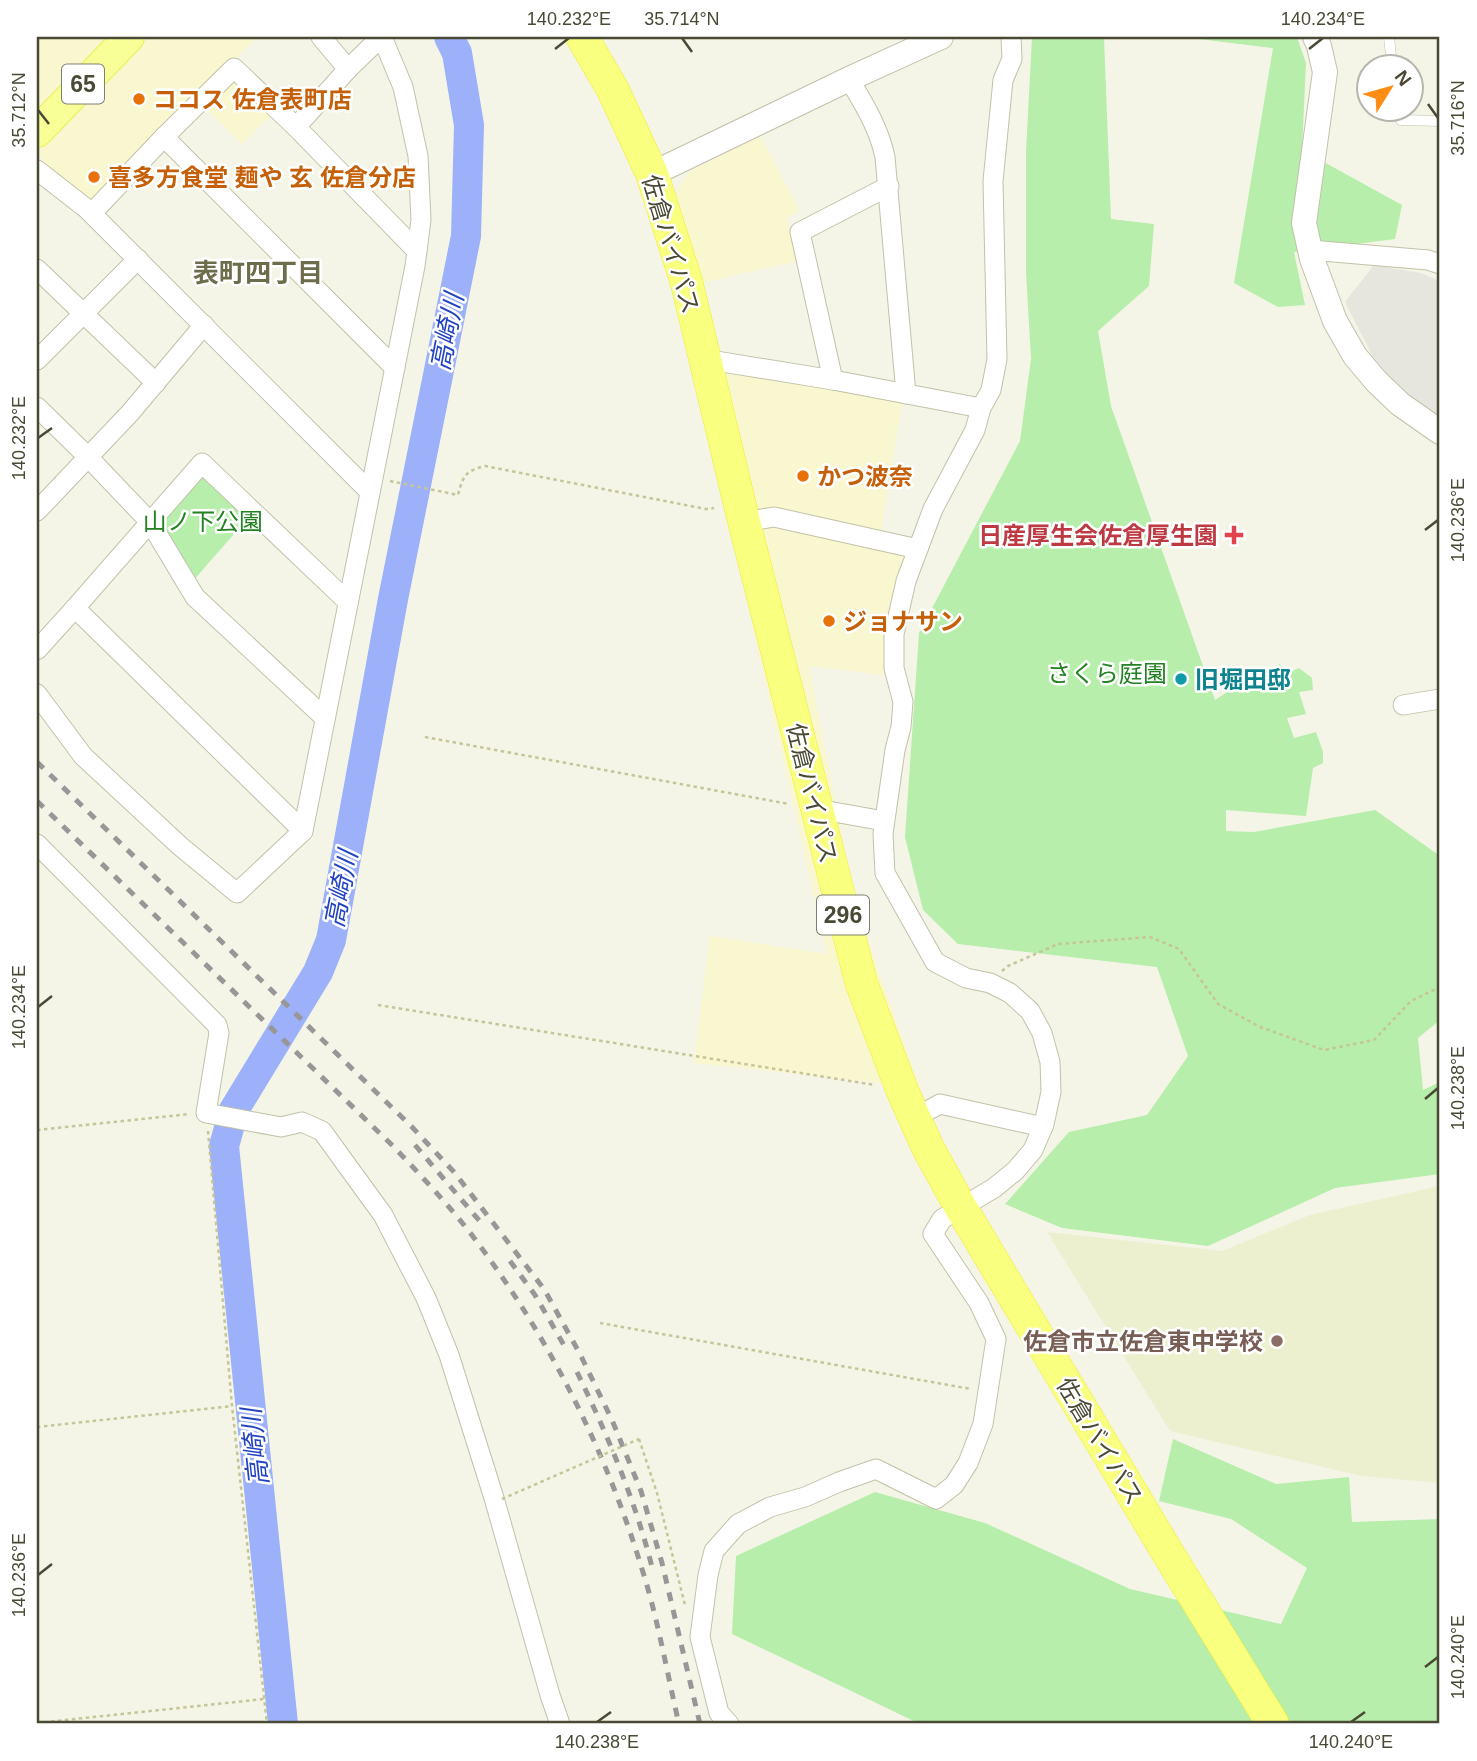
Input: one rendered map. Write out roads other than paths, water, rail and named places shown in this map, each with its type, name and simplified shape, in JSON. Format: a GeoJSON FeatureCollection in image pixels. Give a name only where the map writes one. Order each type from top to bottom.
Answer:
{"type":"FeatureCollection","features":[{"type":"Feature","properties":{"kind":"highway","name":"佐倉バイパス"},"geometry":{"type":"LineString","coordinates":[[582,37],[613,90],[652,174],[687,284],[860,982],[902,1090],[928,1148],[961,1208],[1168,1555],[1273,1724]]}},
{"type":"Feature","properties":{"kind":"main road","name":"65"},"geometry":{"type":"LineString","coordinates":[[37,132],[129,37]]}},
{"type":"Feature","properties":{"kind":"street"},"geometry":{"type":"LineString","coordinates":[[321,37],[348,69]]}},
{"type":"Feature","properties":{"kind":"street"},"geometry":{"type":"LineString","coordinates":[[37,694],[83,756],[180,846],[237,893],[303,831],[395,368],[421,220],[418,156],[403,87],[382,37],[348,69],[296,127]]}},
{"type":"Feature","properties":{"kind":"street"},"geometry":{"type":"LineString","coordinates":[[652,174],[941,37]]}},
{"type":"Feature","properties":{"kind":"street"},"geometry":{"type":"LineString","coordinates":[[729,1724],[719,1713],[700,1637],[714,1551],[738,1524],[770,1507],[805,1497],[876,1469],[936,1499],[954,1485],[968,1463],[983,1424],[996,1339],[979,1303],[933,1234],[942,1219],[995,1188],[1034,1150],[1052,1092],[1050,1062],[1042,1033],[1030,1011],[1010,993],[990,983],[966,978],[935,961],[885,873],[883,834],[895,750],[901,727],[903,702],[894,668],[894,634],[906,581],[933,509],[975,430],[981,408],[991,390],[997,359],[993,181],[1003,80],[1012,59],[1011,37]]}},
{"type":"Feature","properties":{"kind":"street"},"geometry":{"type":"LineString","coordinates":[[1315,37],[1325,72],[1304,223],[1322,289],[1335,321],[1355,356],[1376,382],[1400,404],[1440,432]]}},
{"type":"Feature","properties":{"kind":"street"},"geometry":{"type":"LineString","coordinates":[[92,214],[234,68],[296,127],[417,251]]}},
{"type":"Feature","properties":{"kind":"street"},"geometry":{"type":"LineString","coordinates":[[849,79],[872,118],[882,144],[889,186],[906,394]]}},
{"type":"Feature","properties":{"kind":"street"},"geometry":{"type":"LineString","coordinates":[[164,137],[395,368]]}},
{"type":"Feature","properties":{"kind":"street"},"geometry":{"type":"LineString","coordinates":[[37,170],[92,214],[372,485]]}},
{"type":"Feature","properties":{"kind":"street"},"geometry":{"type":"LineString","coordinates":[[833,380],[800,232],[889,186]]}},
{"type":"Feature","properties":{"kind":"street"},"geometry":{"type":"LineString","coordinates":[[1310,250],[1428,260],[1440,264]]}},
{"type":"Feature","properties":{"kind":"street"},"geometry":{"type":"LineString","coordinates":[[37,360],[138,259]]}},
{"type":"Feature","properties":{"kind":"street"},"geometry":{"type":"LineString","coordinates":[[37,269],[156,383]]}},
{"type":"Feature","properties":{"kind":"street"},"geometry":{"type":"LineString","coordinates":[[37,511],[130,414],[204,325]]}},
{"type":"Feature","properties":{"kind":"street"},"geometry":{"type":"LineString","coordinates":[[705,359],[981,408]]}},
{"type":"Feature","properties":{"kind":"street"},"geometry":{"type":"LineString","coordinates":[[37,407],[150,522],[195,597],[325,718]]}},
{"type":"Feature","properties":{"kind":"street"},"geometry":{"type":"LineString","coordinates":[[37,650],[202,463],[348,602]]}},
{"type":"Feature","properties":{"kind":"street"},"geometry":{"type":"LineString","coordinates":[[742,514],[774,517],[918,549]]}},
{"type":"Feature","properties":{"kind":"street"},"geometry":{"type":"LineString","coordinates":[[75,608],[303,831]]}},
{"type":"Feature","properties":{"kind":"street"},"geometry":{"type":"LineString","coordinates":[[1403,705],[1440,699]]}},
{"type":"Feature","properties":{"kind":"street"},"geometry":{"type":"LineString","coordinates":[[817,809],[884,821]]}},
{"type":"Feature","properties":{"kind":"street"},"geometry":{"type":"LineString","coordinates":[[37,844],[217,1025],[219,1033],[206,1113],[281,1127],[302,1122],[322,1131],[383,1215],[426,1298],[449,1355],[560,1724]]}},
{"type":"Feature","properties":{"kind":"street"},"geometry":{"type":"LineString","coordinates":[[914,1118],[940,1104],[1043,1127]]}},
{"type":"Feature","properties":{"kind":"waterway","name":"高崎川"},"geometry":{"type":"LineString","coordinates":[[283,1724],[224,1146],[234,1110],[318,972],[331,940],[393,599],[466,236],[469,125],[457,53],[449,37]]}},
{"type":"Feature","properties":{"kind":"railway"},"geometry":{"type":"LineString","coordinates":[[37,762],[412,1127],[454,1172],[544,1289],[612,1420],[641,1491],[662,1563],[700,1724]]}},
{"type":"Feature","properties":{"kind":"railway"},"geometry":{"type":"LineString","coordinates":[[37,801],[393,1146],[460,1220],[506,1283],[554,1361],[612,1484],[648,1588],[679,1724]]}},
{"type":"Feature","properties":{"kind":"railway"},"geometry":{"type":"LineString","coordinates":[[415,1145],[483,1225]]}},
{"type":"Feature","properties":{"kind":"railway"},"geometry":{"type":"LineString","coordinates":[[510,1261],[535,1295],[565,1347]]}},
{"type":"Feature","properties":{"kind":"railway"},"geometry":{"type":"LineString","coordinates":[[577,1372],[620,1470],[653,1571]]}},
{"type":"Feature","properties":{"kind":"place","name":"ココス 佐倉表町店"},"geometry":{"type":"Point","coordinates":[139,99]}},
{"type":"Feature","properties":{"kind":"place","name":"喜多方食堂 麺や 玄 佐倉分店"},"geometry":{"type":"Point","coordinates":[94,177]}},
{"type":"Feature","properties":{"kind":"place","name":"かつ波奈"},"geometry":{"type":"Point","coordinates":[803,476]}},
{"type":"Feature","properties":{"kind":"place","name":"日産厚生会佐倉厚生園"},"geometry":{"type":"Point","coordinates":[1234,535]}},
{"type":"Feature","properties":{"kind":"place","name":"ジョナサン"},"geometry":{"type":"Point","coordinates":[829,621]}},
{"type":"Feature","properties":{"kind":"place","name":"旧堀田邸"},"geometry":{"type":"Point","coordinates":[1181,679]}},
{"type":"Feature","properties":{"kind":"place","name":"佐倉市立佐倉東中学校"},"geometry":{"type":"Point","coordinates":[1277,1341]}},
{"type":"Feature","properties":{"kind":"district","name":"表町四丁目"},"geometry":{"type":"Point","coordinates":[258,273]}},
{"type":"Feature","properties":{"kind":"park label","name":"山ノ下公園"},"geometry":{"type":"Point","coordinates":[203,521]}},
{"type":"Feature","properties":{"kind":"park label","name":"さくら庭園"},"geometry":{"type":"Point","coordinates":[1107,673]}}]}
